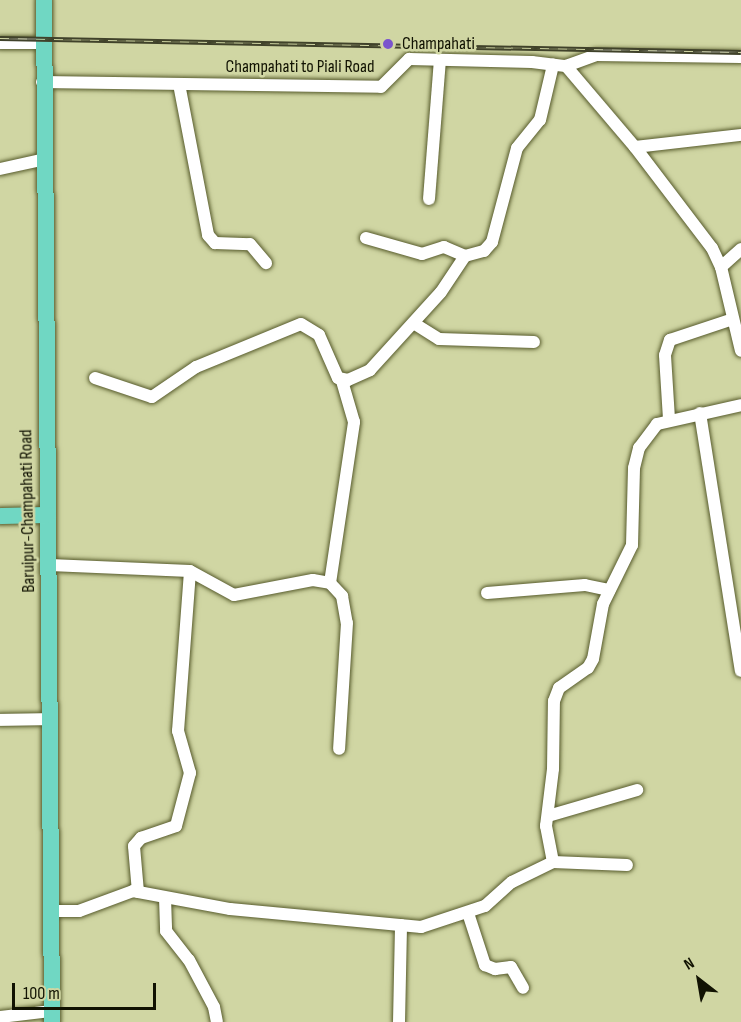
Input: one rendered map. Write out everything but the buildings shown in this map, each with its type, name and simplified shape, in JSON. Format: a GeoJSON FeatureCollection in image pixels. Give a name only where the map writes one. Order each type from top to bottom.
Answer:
{"type":"FeatureCollection","features":[{"type":"Feature","properties":{"kind":"main road","name":"Baruipur-Champahati Road"},"geometry":{"type":"LineString","coordinates":[[44,0],[42,82],[50,565],[52,1017]]}},
{"type":"Feature","properties":{"kind":"main road"},"geometry":{"type":"LineString","coordinates":[[0,516],[48,515]]}},
{"type":"Feature","properties":{"kind":"street"},"geometry":{"type":"LineString","coordinates":[[0,43],[44,43]]}},
{"type":"Feature","properties":{"kind":"street"},"geometry":{"type":"LineString","coordinates":[[560,65],[604,55],[741,57]]}},
{"type":"Feature","properties":{"kind":"street","name":"Champahati to Piali Road"},"geometry":{"type":"LineString","coordinates":[[42,82],[381,87],[409,59],[560,65]]}},
{"type":"Feature","properties":{"kind":"street"},"geometry":{"type":"LineString","coordinates":[[429,199],[440,60]]}},
{"type":"Feature","properties":{"kind":"street"},"geometry":{"type":"LineString","coordinates":[[560,65],[635,147],[712,248],[721,267],[741,351]]}},
{"type":"Feature","properties":{"kind":"street"},"geometry":{"type":"LineString","coordinates":[[366,238],[422,254],[444,247],[465,256],[484,251],[492,242],[517,148],[540,120],[560,65]]}},
{"type":"Feature","properties":{"kind":"street"},"geometry":{"type":"LineString","coordinates":[[179,84],[208,235],[215,243],[250,244],[266,263]]}},
{"type":"Feature","properties":{"kind":"street"},"geometry":{"type":"LineString","coordinates":[[635,147],[741,135]]}},
{"type":"Feature","properties":{"kind":"street"},"geometry":{"type":"LineString","coordinates":[[0,169],[45,159]]}},
{"type":"Feature","properties":{"kind":"street"},"geometry":{"type":"LineString","coordinates":[[721,267],[741,249]]}},
{"type":"Feature","properties":{"kind":"street"},"geometry":{"type":"LineString","coordinates":[[342,381],[359,376],[382,361],[415,324],[465,256]]}},
{"type":"Feature","properties":{"kind":"street"},"geometry":{"type":"LineString","coordinates":[[669,419],[666,346],[681,333],[733,318]]}},
{"type":"Feature","properties":{"kind":"street"},"geometry":{"type":"LineString","coordinates":[[95,378],[152,397],[196,367],[301,324],[319,335],[334,374],[342,381],[354,422],[330,583]]}},
{"type":"Feature","properties":{"kind":"street"},"geometry":{"type":"LineString","coordinates":[[415,324],[440,339],[534,342]]}},
{"type":"Feature","properties":{"kind":"street"},"geometry":{"type":"LineString","coordinates":[[553,862],[548,816],[556,693],[593,660],[597,625],[609,590],[632,545],[634,468],[639,448],[648,430],[669,419],[741,405]]}},
{"type":"Feature","properties":{"kind":"street"},"geometry":{"type":"LineString","coordinates":[[700,413],[741,671]]}},
{"type":"Feature","properties":{"kind":"street"},"geometry":{"type":"LineString","coordinates":[[50,565],[190,571],[234,595],[313,580],[330,583],[342,596],[347,623],[339,749]]}},
{"type":"Feature","properties":{"kind":"street"},"geometry":{"type":"LineString","coordinates":[[138,892],[134,846],[141,838],[176,825],[190,773],[178,731],[190,571]]}},
{"type":"Feature","properties":{"kind":"street"},"geometry":{"type":"LineString","coordinates":[[487,593],[585,585],[609,590]]}},
{"type":"Feature","properties":{"kind":"street"},"geometry":{"type":"LineString","coordinates":[[0,720],[50,719]]}},
{"type":"Feature","properties":{"kind":"street"},"geometry":{"type":"LineString","coordinates":[[548,816],[637,790]]}},
{"type":"Feature","properties":{"kind":"street"},"geometry":{"type":"LineString","coordinates":[[51,911],[79,911],[125,891],[242,910],[401,925],[435,925],[494,902],[512,882],[553,862],[627,866]]}},
{"type":"Feature","properties":{"kind":"street"},"geometry":{"type":"LineString","coordinates":[[165,898],[166,931],[189,960],[213,1007],[217,1022]]}},
{"type":"Feature","properties":{"kind":"street"},"geometry":{"type":"LineString","coordinates":[[468,913],[485,965],[511,967],[523,988]]}},
{"type":"Feature","properties":{"kind":"street"},"geometry":{"type":"LineString","coordinates":[[399,1022],[401,925]]}},
{"type":"Feature","properties":{"kind":"street"},"geometry":{"type":"LineString","coordinates":[[0,1017],[52,1017]]}},
{"type":"Feature","properties":{"kind":"railway"},"geometry":{"type":"LineString","coordinates":[[0,38],[741,52]]}},
{"type":"Feature","properties":{"kind":"place","name":"Champahati"},"geometry":{"type":"Point","coordinates":[388,44]}}]}
